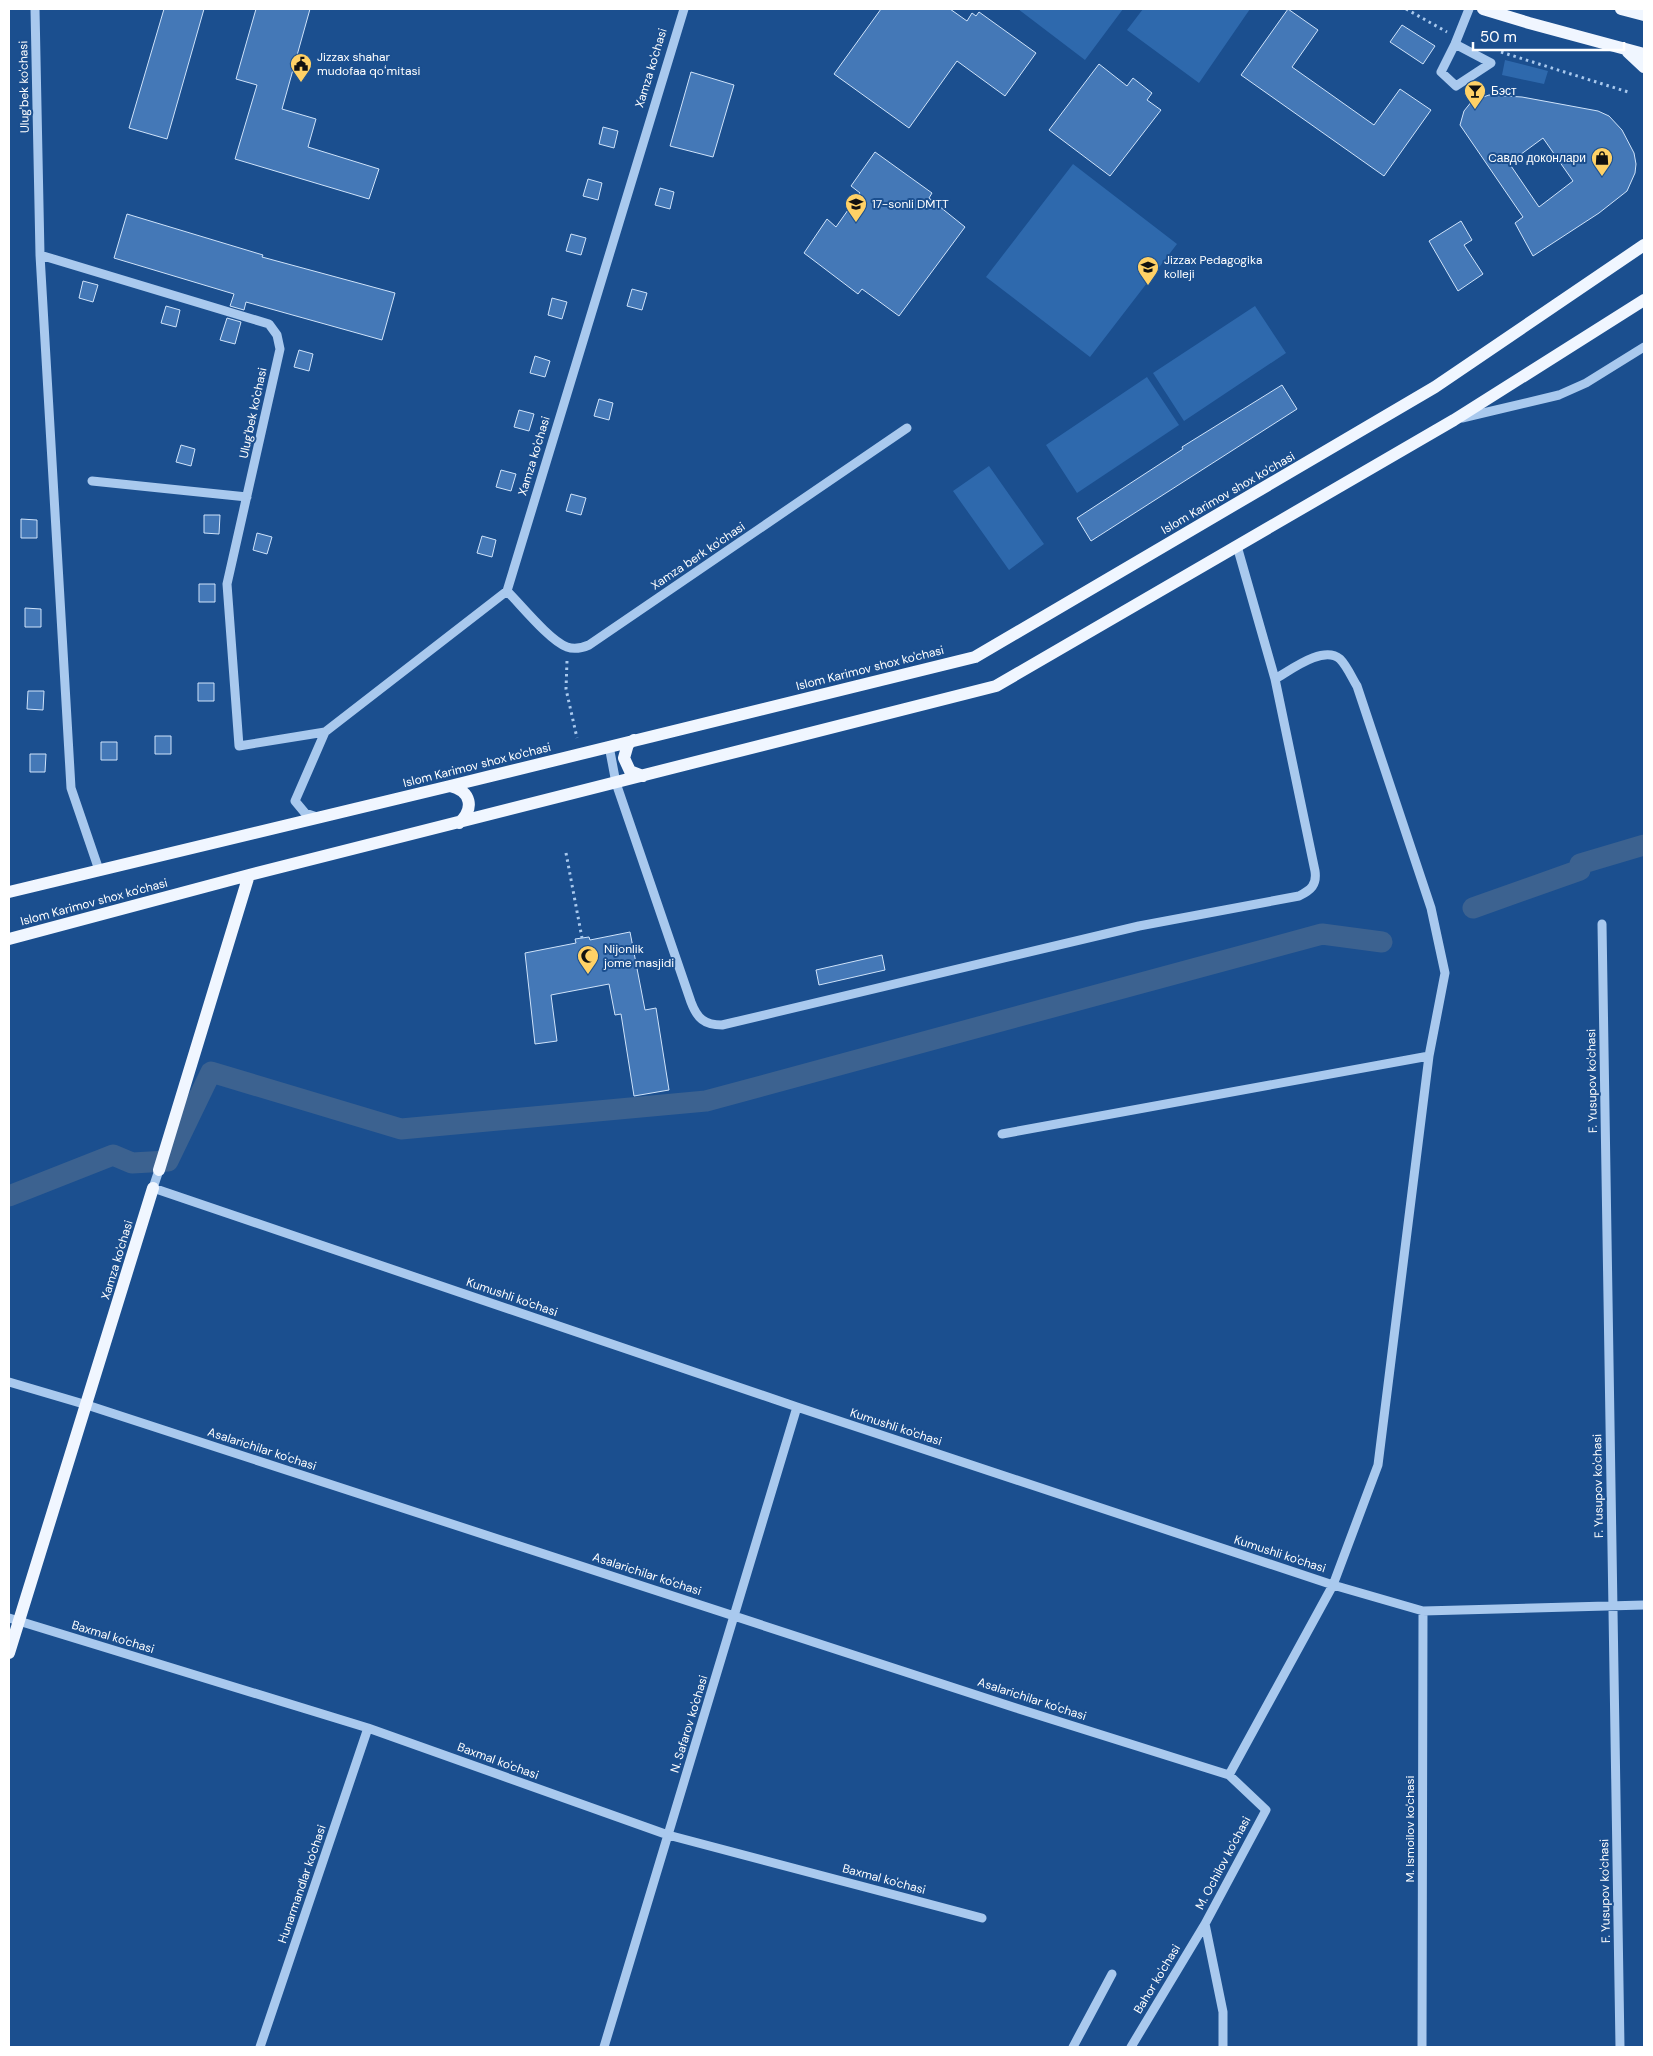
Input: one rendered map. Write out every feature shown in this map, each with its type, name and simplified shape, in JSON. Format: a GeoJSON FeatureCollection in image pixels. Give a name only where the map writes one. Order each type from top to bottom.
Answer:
{"type":"FeatureCollection","features":[{"type":"Feature","properties":{"kind":"main road"},"geometry":{"type":"LineString","coordinates":[[1483,9],[1644,54]]}},
{"type":"Feature","properties":{"kind":"main road"},"geometry":{"type":"LineString","coordinates":[[1621,9],[1644,15]]}},
{"type":"Feature","properties":{"kind":"main road"},"geometry":{"type":"LineString","coordinates":[[1626,50],[1644,67]]}},
{"type":"Feature","properties":{"kind":"main road","name":"Islom Karimov shox ko'chasi"},"geometry":{"type":"LineString","coordinates":[[9,892],[975,657],[1435,388],[1644,245]]}},
{"type":"Feature","properties":{"kind":"main road","name":"Islom Karimov shox ko'chasi"},"geometry":{"type":"LineString","coordinates":[[9,939],[250,875],[996,686],[1454,420],[1644,300]]}},
{"type":"Feature","properties":{"kind":"main road"},"geometry":{"type":"LineString","coordinates":[[634,740],[628,744],[624,758],[630,771],[636,775],[643,776]]}},
{"type":"Feature","properties":{"kind":"main road"},"geometry":{"type":"LineString","coordinates":[[450,786],[459,788],[468,800],[467,816],[459,823]]}},
{"type":"Feature","properties":{"kind":"main road","name":"Xamza ko'chasi"},"geometry":{"type":"LineString","coordinates":[[159,1170],[250,875]]}},
{"type":"Feature","properties":{"kind":"main road","name":"Xamza ko'chasi"},"geometry":{"type":"LineString","coordinates":[[9,1653],[14,1619],[87,1405],[153,1188]]}},
{"type":"Feature","properties":{"kind":"street","name":"Ulug'bek ko'chasi"},"geometry":{"type":"LineString","coordinates":[[35,9],[40,255],[71,788],[99,870]]}},
{"type":"Feature","properties":{"kind":"street","name":"Xamza ko'chasi"},"geometry":{"type":"LineString","coordinates":[[507,591],[684,9]]}},
{"type":"Feature","properties":{"kind":"street"},"geometry":{"type":"LineString","coordinates":[[1456,41],[1491,62],[1456,86],[1441,72],[1469,9]]}},
{"type":"Feature","properties":{"kind":"street","name":"Ulug'bek ko'chasi"},"geometry":{"type":"LineString","coordinates":[[40,255],[269,324],[277,334],[280,348],[227,584],[239,746],[324,732]]}},
{"type":"Feature","properties":{"kind":"street"},"geometry":{"type":"LineString","coordinates":[[1454,420],[1559,395],[1586,383],[1644,347]]}},
{"type":"Feature","properties":{"kind":"street","name":"Xamza berk ko'chasi"},"geometry":{"type":"LineString","coordinates":[[568,648],[578,649],[589,645],[907,428]]}},
{"type":"Feature","properties":{"kind":"street"},"geometry":{"type":"LineString","coordinates":[[92,481],[247,497]]}},
{"type":"Feature","properties":{"kind":"street"},"geometry":{"type":"LineString","coordinates":[[609,746],[616,783],[696,1015],[704,1023],[722,1025],[1139,926],[1299,896],[1308,892],[1314,886],[1316,879],[1315,871],[1275,679],[1237,546]]}},
{"type":"Feature","properties":{"kind":"street"},"geometry":{"type":"LineString","coordinates":[[318,817],[305,813],[295,801],[324,732],[507,591],[557,642],[568,648]]}},
{"type":"Feature","properties":{"kind":"street"},"geometry":{"type":"LineString","coordinates":[[1229,1775],[1333,1585],[1378,1465],[1429,1056],[1445,973],[1430,908],[1357,686],[1340,659],[1330,654],[1320,654],[1275,679]]}},
{"type":"Feature","properties":{"kind":"street","name":"F. Yusupov ko'chasi"},"geometry":{"type":"LineString","coordinates":[[1602,924],[1620,2047]]}},
{"type":"Feature","properties":{"kind":"street"},"geometry":{"type":"LineString","coordinates":[[1002,1134],[1429,1056]]}},
{"type":"Feature","properties":{"kind":"street","name":"Xamza ko'chasi"},"geometry":{"type":"LineString","coordinates":[[153,1188],[159,1170]]}},
{"type":"Feature","properties":{"kind":"street","name":"Kumushli ko'chasi"},"geometry":{"type":"LineString","coordinates":[[153,1188],[797,1407],[1333,1585],[1423,1611],[1644,1605]]}},
{"type":"Feature","properties":{"kind":"street","name":"Asalarichilar ko'chasi"},"geometry":{"type":"LineString","coordinates":[[9,1382],[87,1405],[1229,1775],[1266,1810]]}},
{"type":"Feature","properties":{"kind":"street","name":"N. Safarov ko'chasi"},"geometry":{"type":"LineString","coordinates":[[604,2047],[797,1407]]}},
{"type":"Feature","properties":{"kind":"street","name":"M. Ismoilov ko'chasi"},"geometry":{"type":"LineString","coordinates":[[1422,2047],[1423,1611]]}},
{"type":"Feature","properties":{"kind":"street","name":"Baxmal ko'chasi"},"geometry":{"type":"LineString","coordinates":[[14,1619],[368,1728],[668,1836],[982,1918]]}},
{"type":"Feature","properties":{"kind":"street","name":"Hunarmandlar ko'chasi"},"geometry":{"type":"LineString","coordinates":[[260,2047],[368,1728]]}},
{"type":"Feature","properties":{"kind":"street","name":"M. Ochilov ko'chasi"},"geometry":{"type":"LineString","coordinates":[[1223,2047],[1223,2012],[1204,1924],[1266,1810]]}},
{"type":"Feature","properties":{"kind":"street","name":"Bahor ko'chasi"},"geometry":{"type":"LineString","coordinates":[[1131,2047],[1204,1924]]}},
{"type":"Feature","properties":{"kind":"street"},"geometry":{"type":"LineString","coordinates":[[1073,2047],[1112,1974]]}},
{"type":"Feature","properties":{"kind":"path"},"geometry":{"type":"LineString","coordinates":[[1406,9],[1456,41]]}},
{"type":"Feature","properties":{"kind":"path"},"geometry":{"type":"LineString","coordinates":[[1495,50],[1628,92]]}},
{"type":"Feature","properties":{"kind":"path"},"geometry":{"type":"LineString","coordinates":[[568,648],[566,688],[580,753]]}},
{"type":"Feature","properties":{"kind":"path"},"geometry":{"type":"LineString","coordinates":[[566,853],[582,938]]}},
{"type":"Feature","properties":{"kind":"shaded area"},"geometry":{"type":"Polygon","coordinates":[[[1018,9],[1123,9],[1085,60],[1018,9]]]}},
{"type":"Feature","properties":{"kind":"shaded area"},"geometry":{"type":"Polygon","coordinates":[[[1143,9],[1250,9],[1199,83],[1127,30],[1143,9]]]}},
{"type":"Feature","properties":{"kind":"shaded area"},"geometry":{"type":"Polygon","coordinates":[[[1505,60],[1548,71],[1544,84],[1502,75],[1505,60]]]}},
{"type":"Feature","properties":{"kind":"shaded area"},"geometry":{"type":"Polygon","coordinates":[[[1073,164],[1177,244],[1090,357],[986,277],[1073,164]]]}},
{"type":"Feature","properties":{"kind":"shaded area"},"geometry":{"type":"Polygon","coordinates":[[[1255,306],[1286,353],[1184,421],[1153,373],[1255,306]]]}},
{"type":"Feature","properties":{"kind":"shaded area"},"geometry":{"type":"Polygon","coordinates":[[[1147,377],[1179,425],[1077,493],[1046,445],[1147,377]]]}},
{"type":"Feature","properties":{"kind":"shaded area"},"geometry":{"type":"Polygon","coordinates":[[[989,466],[1044,544],[1009,570],[953,491],[989,466]]]}},
{"type":"Feature","properties":{"kind":"building"},"geometry":{"type":"Polygon","coordinates":[[[164,9],[204,9],[167,139],[129,128],[164,9]]]}},
{"type":"Feature","properties":{"kind":"building"},"geometry":{"type":"Polygon","coordinates":[[[256,9],[310,9],[282,109],[316,119],[308,147],[379,169],[369,199],[235,159],[257,85],[236,79],[256,9]]]}},
{"type":"Feature","properties":{"kind":"building"},"geometry":{"type":"Polygon","coordinates":[[[881,9],[950,9],[967,21],[972,13],[976,16],[979,12],[1036,53],[1005,96],[957,61],[909,128],[834,74],[881,9]]]}},
{"type":"Feature","properties":{"kind":"building"},"geometry":{"type":"Polygon","coordinates":[[[1288,9],[1318,30],[1292,67],[1374,125],[1400,89],[1431,110],[1384,176],[1241,75],[1288,9]]]}},
{"type":"Feature","properties":{"kind":"building"},"geometry":{"type":"Polygon","coordinates":[[[1402,25],[1435,46],[1423,64],[1390,42],[1402,25]]]}},
{"type":"Feature","properties":{"kind":"building"},"geometry":{"type":"Polygon","coordinates":[[[1099,64],[1127,86],[1133,78],[1152,93],[1147,100],[1161,110],[1110,176],[1049,130],[1099,64]]]}},
{"type":"Feature","properties":{"kind":"building"},"geometry":{"type":"Polygon","coordinates":[[[691,72],[734,85],[713,157],[670,146],[691,72]]]}},
{"type":"Feature","properties":{"kind":"building","name":"Cавдо доконлари"},"geometry":{"type":"Polygon","coordinates":[[[1489,95],[1522,97],[1598,111],[1609,116],[1622,130],[1634,153],[1635,173],[1627,191],[1599,213],[1533,256],[1515,223],[1523,217],[1460,125],[1464,111],[1472,101],[1489,95]],[[1543,138],[1509,163],[1539,207],[1573,181],[1543,138]]]}},
{"type":"Feature","properties":{"kind":"building"},"geometry":{"type":"Polygon","coordinates":[[[603,127],[618,131],[614,148],[599,144],[603,127]]]}},
{"type":"Feature","properties":{"kind":"building"},"geometry":{"type":"Polygon","coordinates":[[[875,152],[932,193],[929,198],[965,227],[899,316],[862,289],[858,294],[804,253],[827,219],[836,227],[860,193],[851,186],[875,152]]]}},
{"type":"Feature","properties":{"kind":"building"},"geometry":{"type":"Polygon","coordinates":[[[588,179],[602,183],[598,200],[583,196],[588,179]]]}},
{"type":"Feature","properties":{"kind":"building"},"geometry":{"type":"Polygon","coordinates":[[[660,188],[674,192],[670,209],[655,205],[660,188]]]}},
{"type":"Feature","properties":{"kind":"building"},"geometry":{"type":"Polygon","coordinates":[[[127,214],[263,255],[262,257],[395,293],[382,340],[246,302],[244,310],[230,306],[234,294],[114,258],[127,214]]]}},
{"type":"Feature","properties":{"kind":"building"},"geometry":{"type":"Polygon","coordinates":[[[1461,221],[1472,240],[1464,245],[1483,274],[1458,291],[1429,241],[1461,221]]]}},
{"type":"Feature","properties":{"kind":"building"},"geometry":{"type":"Polygon","coordinates":[[[571,234],[586,238],[581,255],[566,251],[571,234]]]}},
{"type":"Feature","properties":{"kind":"building"},"geometry":{"type":"Polygon","coordinates":[[[83,281],[98,285],[93,302],[79,298],[83,281]]]}},
{"type":"Feature","properties":{"kind":"building"},"geometry":{"type":"Polygon","coordinates":[[[632,289],[647,293],[642,310],[627,306],[632,289]]]}},
{"type":"Feature","properties":{"kind":"building"},"geometry":{"type":"Polygon","coordinates":[[[552,298],[567,302],[562,319],[548,315],[552,298]]]}},
{"type":"Feature","properties":{"kind":"building"},"geometry":{"type":"Polygon","coordinates":[[[166,306],[180,310],[176,327],[161,323],[166,306]]]}},
{"type":"Feature","properties":{"kind":"building"},"geometry":{"type":"Polygon","coordinates":[[[227,318],[241,322],[235,344],[220,340],[227,318]]]}},
{"type":"Feature","properties":{"kind":"building"},"geometry":{"type":"Polygon","coordinates":[[[299,350],[313,354],[309,371],[294,367],[299,350]]]}},
{"type":"Feature","properties":{"kind":"building"},"geometry":{"type":"Polygon","coordinates":[[[535,356],[550,361],[545,377],[530,373],[535,356]]]}},
{"type":"Feature","properties":{"kind":"building"},"geometry":{"type":"Polygon","coordinates":[[[1282,385],[1297,409],[1091,541],[1077,518],[1183,449],[1182,447],[1282,385]]]}},
{"type":"Feature","properties":{"kind":"building"},"geometry":{"type":"Polygon","coordinates":[[[599,399],[613,403],[609,420],[594,416],[599,399]]]}},
{"type":"Feature","properties":{"kind":"building"},"geometry":{"type":"Polygon","coordinates":[[[519,410],[534,414],[529,431],[514,427],[519,410]]]}},
{"type":"Feature","properties":{"kind":"building"},"geometry":{"type":"Polygon","coordinates":[[[181,445],[195,449],[191,466],[176,462],[181,445]]]}},
{"type":"Feature","properties":{"kind":"building"},"geometry":{"type":"Polygon","coordinates":[[[501,470],[516,474],[511,491],[496,487],[501,470]]]}},
{"type":"Feature","properties":{"kind":"building"},"geometry":{"type":"Polygon","coordinates":[[[571,494],[586,498],[581,515],[566,511],[571,494]]]}},
{"type":"Feature","properties":{"kind":"building"},"geometry":{"type":"Polygon","coordinates":[[[204,515],[220,515],[219,534],[204,533],[204,515]]]}},
{"type":"Feature","properties":{"kind":"building"},"geometry":{"type":"Polygon","coordinates":[[[21,519],[37,520],[37,538],[21,538],[21,519]]]}},
{"type":"Feature","properties":{"kind":"building"},"geometry":{"type":"Polygon","coordinates":[[[257,533],[272,537],[267,554],[253,550],[257,533]]]}},
{"type":"Feature","properties":{"kind":"building"},"geometry":{"type":"Polygon","coordinates":[[[482,536],[496,540],[492,557],[477,553],[482,536]]]}},
{"type":"Feature","properties":{"kind":"building"},"geometry":{"type":"Polygon","coordinates":[[[199,584],[215,584],[215,602],[199,602],[199,584]]]}},
{"type":"Feature","properties":{"kind":"building"},"geometry":{"type":"Polygon","coordinates":[[[25,608],[41,609],[41,627],[25,627],[25,608]]]}},
{"type":"Feature","properties":{"kind":"building"},"geometry":{"type":"Polygon","coordinates":[[[198,683],[214,683],[214,701],[198,701],[198,683]]]}},
{"type":"Feature","properties":{"kind":"building"},"geometry":{"type":"Polygon","coordinates":[[[28,691],[44,691],[43,710],[27,709],[28,691]]]}},
{"type":"Feature","properties":{"kind":"building"},"geometry":{"type":"Polygon","coordinates":[[[155,736],[171,736],[171,754],[155,754],[155,736]]]}},
{"type":"Feature","properties":{"kind":"building"},"geometry":{"type":"Polygon","coordinates":[[[101,742],[117,742],[117,760],[101,760],[101,742]]]}},
{"type":"Feature","properties":{"kind":"building"},"geometry":{"type":"Polygon","coordinates":[[[30,754],[46,754],[45,772],[30,772],[30,754]]]}},
{"type":"Feature","properties":{"kind":"building"},"geometry":{"type":"Polygon","coordinates":[[[630,932],[645,1010],[656,1008],[669,1090],[634,1096],[621,1014],[615,1015],[609,984],[551,995],[557,1041],[535,1044],[525,953],[576,943],[575,939],[589,937],[590,940],[630,932]]]}},
{"type":"Feature","properties":{"kind":"building"},"geometry":{"type":"Polygon","coordinates":[[[882,955],[885,970],[819,985],[816,970],[882,955]]]}},
{"type":"Feature","properties":{"kind":"waterway"},"geometry":{"type":"LineString","coordinates":[[1473,908],[1580,870],[1580,864],[1644,845]]}},
{"type":"Feature","properties":{"kind":"waterway"},"geometry":{"type":"LineString","coordinates":[[9,1196],[113,1155],[132,1163],[168,1161],[211,1072],[401,1129],[706,1101],[1322,934],[1382,942]]}},
{"type":"Feature","properties":{"kind":"place","name":"Jizzax shahar mudofaa qoʻmitasi"},"geometry":{"type":"Point","coordinates":[301,83]}},
{"type":"Feature","properties":{"kind":"place","name":"Бэст"},"geometry":{"type":"Point","coordinates":[1475,110]}},
{"type":"Feature","properties":{"kind":"place","name":"Cавдо доконлари"},"geometry":{"type":"Point","coordinates":[1602,177]}},
{"type":"Feature","properties":{"kind":"place","name":"17-sonli DMTT"},"geometry":{"type":"Point","coordinates":[856,223]}},
{"type":"Feature","properties":{"kind":"place","name":"Jizzax Pedagogika kolleji"},"geometry":{"type":"Point","coordinates":[1148,286]}},
{"type":"Feature","properties":{"kind":"place","name":"Nijonlik jome masjidi"},"geometry":{"type":"Point","coordinates":[588,975]}}]}
